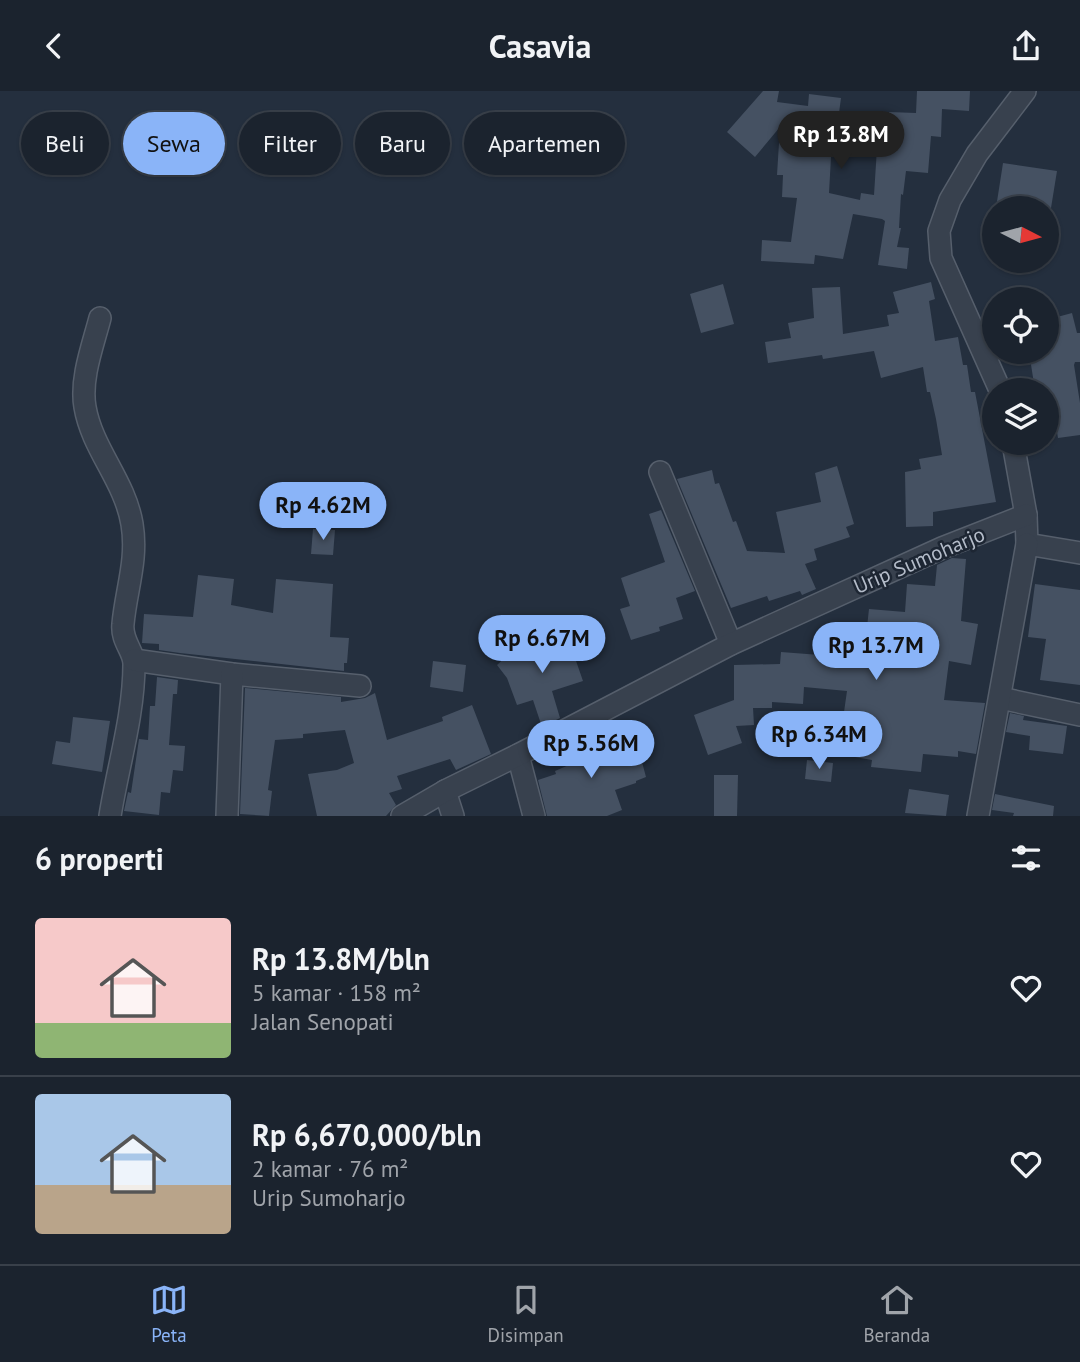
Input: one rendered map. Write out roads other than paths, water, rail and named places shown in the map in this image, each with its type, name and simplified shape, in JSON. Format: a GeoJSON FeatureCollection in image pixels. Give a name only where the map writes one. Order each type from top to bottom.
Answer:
{"type":"FeatureCollection","features":[{"type":"Feature","properties":{"kind":"street"},"geometry":{"type":"LineString","coordinates":[[995,378],[941,258],[939,231],[950,200],[977,154],[1025,91]]}},
{"type":"Feature","properties":{"kind":"street"},"geometry":{"type":"LineString","coordinates":[[100,318],[86,376],[84,405],[100,449],[125,495],[135,547],[122,625],[125,644],[134,660],[128,722],[110,816]]}},
{"type":"Feature","properties":{"kind":"street"},"geometry":{"type":"LineString","coordinates":[[978,816],[1027,544],[1026,515],[1015,455]]}},
{"type":"Feature","properties":{"kind":"street"},"geometry":{"type":"LineString","coordinates":[[660,472],[731,644]]}},
{"type":"Feature","properties":{"kind":"street","name":"Urip Sumoharjo"},"geometry":{"type":"LineString","coordinates":[[402,816],[444,791],[731,644],[942,548],[1026,515]]}},
{"type":"Feature","properties":{"kind":"street"},"geometry":{"type":"LineString","coordinates":[[1027,544],[1080,554]]}},
{"type":"Feature","properties":{"kind":"street"},"geometry":{"type":"LineString","coordinates":[[134,660],[232,674],[360,685]]}},
{"type":"Feature","properties":{"kind":"street"},"geometry":{"type":"LineString","coordinates":[[227,816],[232,674]]}},
{"type":"Feature","properties":{"kind":"street"},"geometry":{"type":"LineString","coordinates":[[1000,698],[1080,715]]}},
{"type":"Feature","properties":{"kind":"street"},"geometry":{"type":"LineString","coordinates":[[518,755],[534,816]]}},
{"type":"Feature","properties":{"kind":"street"},"geometry":{"type":"LineString","coordinates":[[444,791],[453,816]]}}]}
